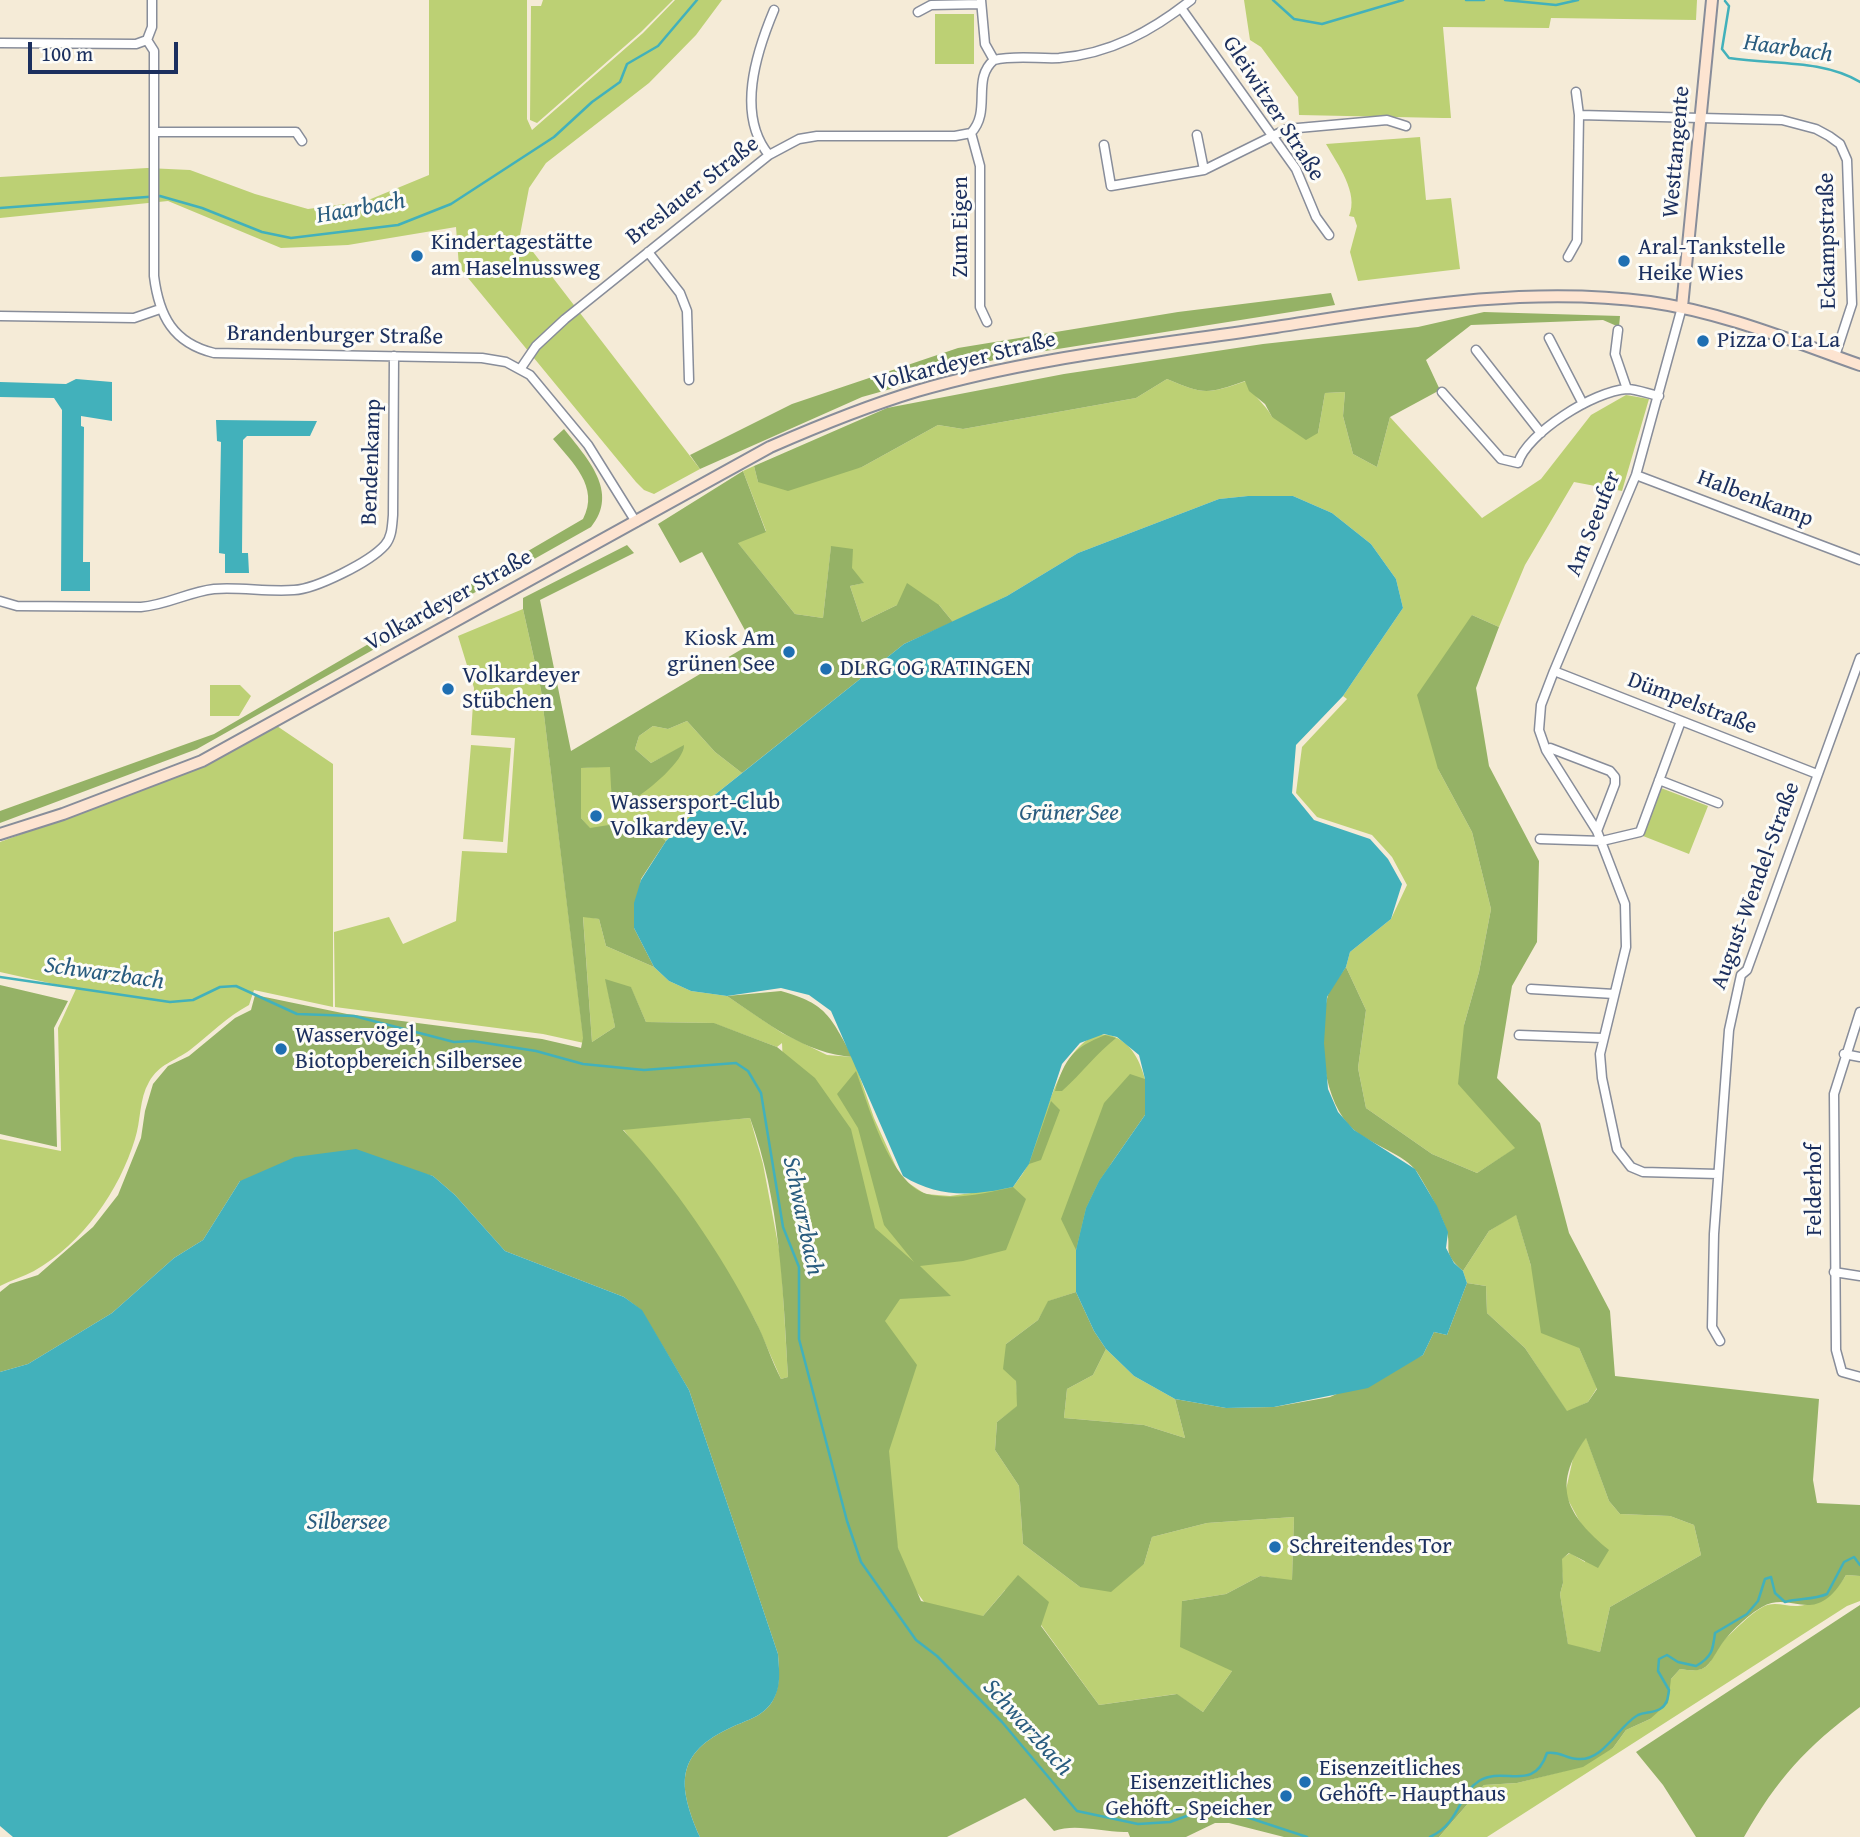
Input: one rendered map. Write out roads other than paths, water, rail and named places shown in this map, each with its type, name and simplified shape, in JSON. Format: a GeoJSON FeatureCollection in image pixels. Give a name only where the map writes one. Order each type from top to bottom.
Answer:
{"type":"FeatureCollection","features":[{"type":"Feature","properties":{"kind":"main road","name":"Westtangente"},"geometry":{"type":"LineString","coordinates":[[1682,307],[1712,0]]}},
{"type":"Feature","properties":{"kind":"main road","name":"Volkardeyer Straße"},"geometry":{"type":"LineString","coordinates":[[0,834],[63,814],[202,761],[770,447],[818,426],[918,391],[1002,370],[1468,300],[1566,296],[1682,307],[1860,365]]}},
{"type":"Feature","properties":{"kind":"street","name":"Brandenburger Straße"},"geometry":{"type":"LineString","coordinates":[[152,0],[152,27],[147,40],[155,51],[154,276],[160,309],[166,322],[184,341],[214,353],[482,358],[521,368]]}},
{"type":"Feature","properties":{"kind":"street"},"geometry":{"type":"LineString","coordinates":[[971,133],[982,117],[984,71],[994,60],[1059,58],[1109,50],[1192,0]]}},
{"type":"Feature","properties":{"kind":"street"},"geometry":{"type":"LineString","coordinates":[[918,12],[931,5],[981,2],[985,44],[994,60]]}},
{"type":"Feature","properties":{"kind":"street","name":"Gleiwitzer Straße"},"geometry":{"type":"LineString","coordinates":[[1181,8],[1296,169],[1316,217],[1329,234]]}},
{"type":"Feature","properties":{"kind":"street"},"geometry":{"type":"LineString","coordinates":[[769,155],[755,136],[753,125],[754,68],[759,46],[774,10]]}},
{"type":"Feature","properties":{"kind":"street"},"geometry":{"type":"LineString","coordinates":[[0,43],[136,44],[147,40]]}},
{"type":"Feature","properties":{"kind":"street"},"geometry":{"type":"LineString","coordinates":[[1568,257],[1577,241],[1580,115],[1576,92]]}},
{"type":"Feature","properties":{"kind":"street","name":"Eckampstraße"},"geometry":{"type":"LineString","coordinates":[[1580,115],[1782,120],[1816,129],[1840,144],[1847,160],[1852,304],[1835,356]]}},
{"type":"Feature","properties":{"kind":"street"},"geometry":{"type":"LineString","coordinates":[[1104,145],[1111,186],[1204,170],[1272,134],[1287,129],[1387,120],[1406,125]]}},
{"type":"Feature","properties":{"kind":"street"},"geometry":{"type":"LineString","coordinates":[[155,132],[296,132],[302,141]]}},
{"type":"Feature","properties":{"kind":"street","name":"Breslauer Straße"},"geometry":{"type":"LineString","coordinates":[[521,368],[536,346],[565,319],[769,155],[799,139],[817,136],[955,136],[971,133]]}},
{"type":"Feature","properties":{"kind":"street","name":"Zum Eigen"},"geometry":{"type":"LineString","coordinates":[[971,133],[980,166],[980,307],[987,322]]}},
{"type":"Feature","properties":{"kind":"street"},"geometry":{"type":"LineString","coordinates":[[1197,135],[1204,170]]}},
{"type":"Feature","properties":{"kind":"street"},"geometry":{"type":"LineString","coordinates":[[648,251],[680,293],[687,311],[689,380]]}},
{"type":"Feature","properties":{"kind":"street","name":"Am Seeufer"},"geometry":{"type":"LineString","coordinates":[[1682,307],[1636,475],[1553,671],[1539,718],[1546,750],[1602,841],[1618,882],[1627,917],[1626,947],[1602,1038],[1602,1078],[1618,1149],[1631,1167],[1643,1172],[1718,1174]]}},
{"type":"Feature","properties":{"kind":"street"},"geometry":{"type":"LineString","coordinates":[[0,316],[134,318],[160,309]]}},
{"type":"Feature","properties":{"kind":"street"},"geometry":{"type":"LineString","coordinates":[[1618,330],[1615,354],[1627,389]]}},
{"type":"Feature","properties":{"kind":"street"},"geometry":{"type":"LineString","coordinates":[[1549,338],[1583,404]]}},
{"type":"Feature","properties":{"kind":"street"},"geometry":{"type":"LineString","coordinates":[[1476,350],[1541,433]]}},
{"type":"Feature","properties":{"kind":"street","name":"Bendenkamp"},"geometry":{"type":"LineString","coordinates":[[0,601],[17,606],[141,607],[162,605],[186,595],[216,589],[296,590],[322,583],[376,553],[389,538],[393,515],[394,356]]}},
{"type":"Feature","properties":{"kind":"street"},"geometry":{"type":"LineString","coordinates":[[521,368],[530,375],[588,445],[636,522]]}},
{"type":"Feature","properties":{"kind":"street"},"geometry":{"type":"LineString","coordinates":[[1442,392],[1501,459],[1518,463],[1522,449],[1583,404],[1627,389],[1659,396]]}},
{"type":"Feature","properties":{"kind":"street","name":"Halbenkamp"},"geometry":{"type":"LineString","coordinates":[[1636,475],[1860,560]]}},
{"type":"Feature","properties":{"kind":"street","name":"August-Wendel-Straße"},"geometry":{"type":"LineString","coordinates":[[1720,1341],[1712,1327],[1718,1174],[1729,1030],[1741,975],[1747,970],[1860,658]]}},
{"type":"Feature","properties":{"kind":"street","name":"Dümpelstraße"},"geometry":{"type":"LineString","coordinates":[[1553,671],[1817,774]]}},
{"type":"Feature","properties":{"kind":"street"},"geometry":{"type":"LineString","coordinates":[[1540,839],[1602,841],[1640,832],[1681,721]]}},
{"type":"Feature","properties":{"kind":"street"},"geometry":{"type":"LineString","coordinates":[[1546,750],[1550,748],[1610,771],[1615,777],[1615,784],[1597,831]]}},
{"type":"Feature","properties":{"kind":"street"},"geometry":{"type":"LineString","coordinates":[[1659,780],[1718,803]]}},
{"type":"Feature","properties":{"kind":"street"},"geometry":{"type":"LineString","coordinates":[[1531,989],[1614,995]]}},
{"type":"Feature","properties":{"kind":"street","name":"Felderhof"},"geometry":{"type":"LineString","coordinates":[[1860,1012],[1844,1054],[1833,1101],[1836,1350],[1842,1372],[1860,1377]]}},
{"type":"Feature","properties":{"kind":"street"},"geometry":{"type":"LineString","coordinates":[[1519,1035],[1602,1038]]}},
{"type":"Feature","properties":{"kind":"street"},"geometry":{"type":"LineString","coordinates":[[1844,1054],[1860,1056]]}},
{"type":"Feature","properties":{"kind":"street"},"geometry":{"type":"LineString","coordinates":[[1834,1272],[1860,1276]]}},
{"type":"Feature","properties":{"kind":"water"},"geometry":{"type":"Polygon","coordinates":[[[76,379],[112,382],[112,421],[81,416],[81,426],[84,427],[83,562],[90,562],[90,591],[61,591],[62,410],[54,398],[0,397],[0,382],[66,384],[76,379]]]}},
{"type":"Feature","properties":{"kind":"water"},"geometry":{"type":"Polygon","coordinates":[[[216,420],[317,421],[310,436],[247,436],[243,440],[242,553],[248,553],[249,573],[225,573],[225,554],[219,553],[221,442],[217,441],[216,420]]]}},
{"type":"Feature","properties":{"kind":"water","name":"Grüner See"},"geometry":{"type":"Polygon","coordinates":[[[1293,496],[1332,513],[1371,544],[1396,579],[1403,608],[1343,696],[1296,745],[1292,793],[1314,820],[1370,839],[1388,859],[1402,884],[1391,919],[1350,952],[1346,967],[1327,997],[1324,1043],[1328,1089],[1338,1112],[1354,1130],[1415,1169],[1437,1206],[1448,1232],[1446,1248],[1454,1263],[1463,1271],[1467,1283],[1447,1335],[1434,1332],[1423,1355],[1368,1388],[1274,1407],[1226,1408],[1175,1399],[1134,1376],[1106,1349],[1094,1331],[1076,1292],[1076,1250],[1086,1208],[1099,1181],[1145,1115],[1145,1079],[1139,1055],[1117,1037],[1104,1034],[1080,1043],[1062,1064],[1029,1164],[1013,1187],[970,1193],[943,1192],[929,1188],[903,1176],[831,1011],[809,995],[781,988],[727,996],[691,991],[669,981],[654,967],[634,928],[634,903],[641,880],[666,841],[702,805],[904,644],[1007,596],[1078,553],[1219,499],[1293,496]]]}},
{"type":"Feature","properties":{"kind":"water","name":"Silbersee"},"geometry":{"type":"Polygon","coordinates":[[[356,1149],[433,1176],[455,1195],[505,1251],[624,1297],[642,1310],[689,1390],[778,1654],[779,1672],[777,1690],[764,1711],[713,1737],[691,1760],[686,1772],[685,1786],[687,1802],[700,1837],[13,1837],[0,1826],[0,1372],[28,1364],[112,1313],[174,1258],[203,1240],[240,1181],[295,1157],[356,1149]]]}},
{"type":"Feature","properties":{"kind":"waterway","name":"Haarbach"},"geometry":{"type":"LineString","coordinates":[[0,208],[160,196],[202,208],[262,232],[291,238],[398,225],[451,204],[554,137],[592,102],[620,82],[627,64],[658,46],[697,0]]}},
{"type":"Feature","properties":{"kind":"waterway","name":"Haarbach"},"geometry":{"type":"LineString","coordinates":[[1273,0],[1294,19],[1322,24],[1403,0]]}},
{"type":"Feature","properties":{"kind":"waterway","name":"Haarbach"},"geometry":{"type":"LineString","coordinates":[[1466,0],[1484,0]]}},
{"type":"Feature","properties":{"kind":"waterway","name":"Haarbach"},"geometry":{"type":"LineString","coordinates":[[1505,0],[1556,5],[1578,0]]}},
{"type":"Feature","properties":{"kind":"waterway","name":"Haarbach"},"geometry":{"type":"LineString","coordinates":[[1725,1],[1729,6],[1722,49],[1729,58],[1813,66],[1860,82]]}},
{"type":"Feature","properties":{"kind":"waterway","name":"Schwarzbach"},"geometry":{"type":"LineString","coordinates":[[0,977],[170,1002],[193,1000],[220,987],[236,986],[297,1014],[354,1016],[454,1042],[473,1041],[536,1051],[583,1064],[644,1070],[736,1063],[748,1071],[761,1093],[783,1227],[799,1267],[799,1339],[847,1521],[861,1562],[916,1640],[937,1656],[1002,1722],[1077,1811],[1138,1824],[1170,1822],[1206,1809],[1228,1811],[1307,1837]]}},
{"type":"Feature","properties":{"kind":"waterway","name":"Schwarzbach"},"geometry":{"type":"LineString","coordinates":[[1430,1837],[1448,1824],[1467,1793],[1479,1781],[1498,1776],[1526,1776],[1541,1765],[1547,1753],[1574,1759],[1596,1755],[1631,1720],[1662,1707],[1667,1701],[1669,1690],[1658,1671],[1659,1659],[1667,1655],[1678,1662],[1696,1666],[1701,1663],[1711,1652],[1715,1633],[1747,1614],[1758,1601],[1765,1579],[1771,1577],[1775,1593],[1785,1602],[1827,1594],[1844,1562],[1854,1557],[1860,1565]]}},
{"type":"Feature","properties":{"kind":"place","name":"Kindertagestätte am Haselnussweg"},"geometry":{"type":"Point","coordinates":[417,256]}},
{"type":"Feature","properties":{"kind":"place","name":"Aral-Tankstelle Heike Wies"},"geometry":{"type":"Point","coordinates":[1624,261]}},
{"type":"Feature","properties":{"kind":"place","name":"Pizza O La La"},"geometry":{"type":"Point","coordinates":[1703,341]}},
{"type":"Feature","properties":{"kind":"place","name":"Kiosk Am grünen See"},"geometry":{"type":"Point","coordinates":[789,652]}},
{"type":"Feature","properties":{"kind":"place","name":"DLRG OG RATINGEN"},"geometry":{"type":"Point","coordinates":[826,669]}},
{"type":"Feature","properties":{"kind":"place","name":"Volkardeyer Stübchen"},"geometry":{"type":"Point","coordinates":[448,689]}},
{"type":"Feature","properties":{"kind":"place","name":"Wassersport-Club Volkardey e.V."},"geometry":{"type":"Point","coordinates":[596,816]}},
{"type":"Feature","properties":{"kind":"place","name":"Wasservögel, Biotopbereich Silbersee"},"geometry":{"type":"Point","coordinates":[281,1049]}},
{"type":"Feature","properties":{"kind":"place","name":"Schreitendes Tor"},"geometry":{"type":"Point","coordinates":[1275,1547]}},
{"type":"Feature","properties":{"kind":"place","name":"Eisenzeitliches Gehöft - Haupthaus"},"geometry":{"type":"Point","coordinates":[1305,1782]}},
{"type":"Feature","properties":{"kind":"place","name":"Eisenzeitliches Gehöft - Speicher"},"geometry":{"type":"Point","coordinates":[1286,1796]}}]}
